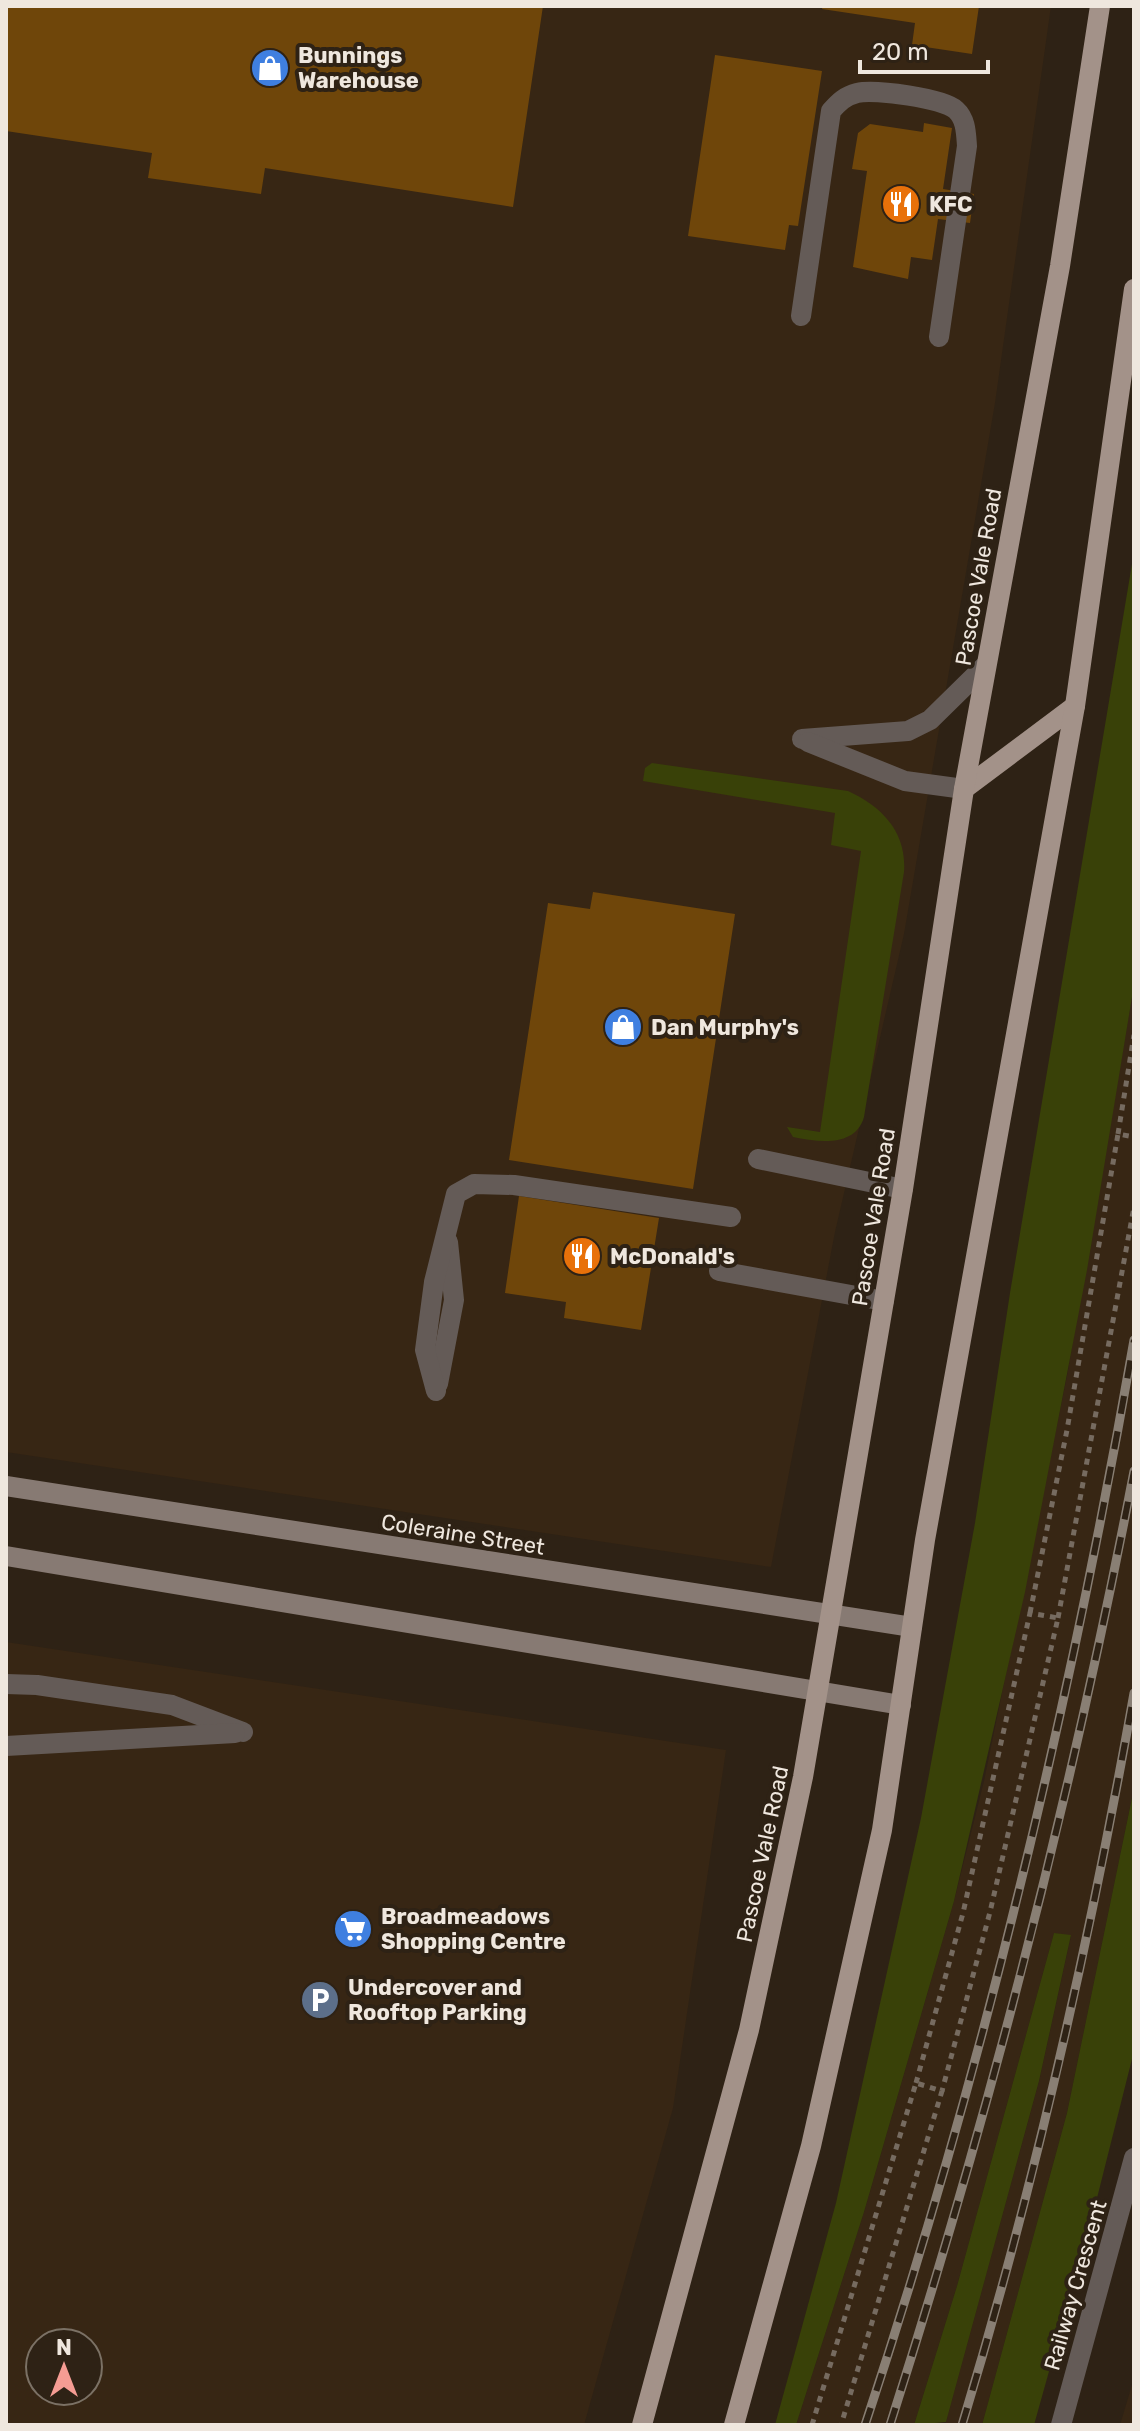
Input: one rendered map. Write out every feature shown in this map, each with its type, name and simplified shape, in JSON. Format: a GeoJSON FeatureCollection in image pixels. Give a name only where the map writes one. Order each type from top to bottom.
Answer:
{"type":"FeatureCollection","features":[{"type":"Feature","properties":{"kind":"main road","name":"Pascoe Vale Road"},"geometry":{"type":"LineString","coordinates":[[642,2425],[749,2030],[819,1690],[829,1614],[903,1189],[964,789],[1060,266],[1100,6]]}},
{"type":"Feature","properties":{"kind":"main road"},"geometry":{"type":"LineString","coordinates":[[734,2425],[770,2300],[849,1990],[882,1830],[925,1540],[1075,706],[1134,289]]}},
{"type":"Feature","properties":{"kind":"main road"},"geometry":{"type":"LineString","coordinates":[[964,789],[1075,706]]}},
{"type":"Feature","properties":{"kind":"street"},"geometry":{"type":"LineString","coordinates":[[801,316],[826,128],[831,111],[841,99],[869,91],[940,102],[954,108],[961,116],[967,146],[939,337]]}},
{"type":"Feature","properties":{"kind":"street"},"geometry":{"type":"LineString","coordinates":[[964,789],[905,781],[802,739],[908,731],[930,720],[986,665]]}},
{"type":"Feature","properties":{"kind":"street"},"geometry":{"type":"LineString","coordinates":[[758,1159],[903,1189]]}},
{"type":"Feature","properties":{"kind":"street"},"geometry":{"type":"LineString","coordinates":[[436,1391],[425,1350],[447,1218],[456,1194],[474,1184],[514,1185],[731,1217]]}},
{"type":"Feature","properties":{"kind":"street"},"geometry":{"type":"LineString","coordinates":[[719,1271],[884,1301]]}},
{"type":"Feature","properties":{"kind":"street","name":"Coleraine Street"},"geometry":{"type":"LineString","coordinates":[[6,1486],[912,1627]]}},
{"type":"Feature","properties":{"kind":"street"},"geometry":{"type":"LineString","coordinates":[[6,1556],[901,1705]]}},
{"type":"Feature","properties":{"kind":"street"},"geometry":{"type":"LineString","coordinates":[[6,1684],[37,1685],[172,1705],[243,1732],[6,1746]]}},
{"type":"Feature","properties":{"kind":"street","name":"Railway Crescent"},"geometry":{"type":"LineString","coordinates":[[1061,2425],[1130,2195],[1134,2158]]}},
{"type":"Feature","properties":{"kind":"path"},"geometry":{"type":"LineString","coordinates":[[812,2425],[916,2083],[963,1913],[1067,1430],[1134,1035]]}},
{"type":"Feature","properties":{"kind":"path"},"geometry":{"type":"LineString","coordinates":[[1118,1134],[1134,1137]]}},
{"type":"Feature","properties":{"kind":"path"},"geometry":{"type":"LineString","coordinates":[[841,2425],[942,2091],[990,1912],[1058,1618],[1134,1207]]}},
{"type":"Feature","properties":{"kind":"path"},"geometry":{"type":"LineString","coordinates":[[1030,1613],[1058,1618]]}},
{"type":"Feature","properties":{"kind":"path"},"geometry":{"type":"LineString","coordinates":[[916,2083],[942,2091]]}},
{"type":"Feature","properties":{"kind":"shaded area"},"geometry":{"type":"Polygon","coordinates":[[[6,6],[1051,6],[995,403],[904,934],[835,1232],[771,1567],[6,1452],[6,6]]]}},
{"type":"Feature","properties":{"kind":"shaded area"},"geometry":{"type":"Polygon","coordinates":[[[1134,985],[1134,1788],[1067,2113],[982,2425],[945,2425],[1039,2081],[1071,1936],[1054,1933],[957,2286],[914,2425],[796,2425],[864,2212],[954,1901],[984,1781],[1067,1376],[1134,985]]]}},
{"type":"Feature","properties":{"kind":"shaded area","name":"Broadmeadows Shopping Centre"},"geometry":{"type":"Polygon","coordinates":[[[6,1642],[726,1750],[673,2108],[584,2425],[6,2425],[6,1642]]]}},
{"type":"Feature","properties":{"kind":"shaded area"},"geometry":{"type":"Polygon","coordinates":[[[1134,2378],[1134,2425],[1120,2425],[1134,2378]]]}},
{"type":"Feature","properties":{"kind":"green space"},"geometry":{"type":"Polygon","coordinates":[[[1134,552],[1134,985],[1087,1270],[1025,1592],[954,1901],[864,2212],[796,2425],[775,2425],[836,2203],[921,1818],[975,1523],[1010,1293],[1134,552]]]}},
{"type":"Feature","properties":{"kind":"green space"},"geometry":{"type":"Polygon","coordinates":[[[652,763],[848,791],[882,813],[897,833],[904,858],[904,872],[864,1117],[853,1134],[834,1140],[813,1140],[793,1137],[787,1127],[820,1132],[861,851],[831,845],[835,813],[643,781],[645,768],[652,763]]]}},
{"type":"Feature","properties":{"kind":"green space"},"geometry":{"type":"Polygon","coordinates":[[[1134,1788],[1134,2051],[1093,2214],[1034,2425],[982,2425],[1067,2113],[1134,1788]]]}},
{"type":"Feature","properties":{"kind":"green space"},"geometry":{"type":"Polygon","coordinates":[[[1054,1933],[1071,1935],[1039,2081],[946,2422],[914,2425],[957,2286],[1054,1933]]]}},
{"type":"Feature","properties":{"kind":"building","name":"Bunnings Warehouse"},"geometry":{"type":"Polygon","coordinates":[[[6,6],[543,6],[513,207],[265,168],[261,194],[148,178],[152,153],[6,131],[6,6]]]}},
{"type":"Feature","properties":{"kind":"building"},"geometry":{"type":"Polygon","coordinates":[[[823,6],[979,6],[972,54],[912,45],[915,23],[822,9],[823,6]]]}},
{"type":"Feature","properties":{"kind":"building"},"geometry":{"type":"Polygon","coordinates":[[[715,55],[822,71],[798,226],[789,225],[785,250],[688,236],[715,55]]]}},
{"type":"Feature","properties":{"kind":"building","name":"KFC"},"geometry":{"type":"Polygon","coordinates":[[[924,123],[952,128],[943,189],[974,194],[970,223],[938,219],[932,260],[911,257],[908,279],[853,267],[867,171],[852,169],[858,133],[870,124],[923,132],[924,123]]]}},
{"type":"Feature","properties":{"kind":"building","name":"Dan Murphy's"},"geometry":{"type":"Polygon","coordinates":[[[593,892],[735,914],[693,1189],[509,1160],[548,903],[590,909],[593,892]]]}},
{"type":"Feature","properties":{"kind":"building","name":"McDonald's"},"geometry":{"type":"Polygon","coordinates":[[[519,1196],[659,1218],[641,1330],[564,1318],[566,1302],[505,1293],[519,1196]]]}},
{"type":"Feature","properties":{"kind":"railway"},"geometry":{"type":"LineString","coordinates":[[865,2425],[948,2158],[1020,1887],[1082,1615],[1134,1340]]}},
{"type":"Feature","properties":{"kind":"railway"},"geometry":{"type":"LineString","coordinates":[[890,2425],[962,2189],[1026,1952],[1084,1712],[1134,1471]]}},
{"type":"Feature","properties":{"kind":"railway"},"geometry":{"type":"LineString","coordinates":[[962,2425],[989,2335],[1059,2062],[1099,1878],[1134,1693]]}},
{"type":"Feature","properties":{"kind":"place","name":"Bunnings Warehouse"},"geometry":{"type":"Point","coordinates":[270,68]}},
{"type":"Feature","properties":{"kind":"place","name":"KFC"},"geometry":{"type":"Point","coordinates":[901,204]}},
{"type":"Feature","properties":{"kind":"place","name":"Dan Murphy's"},"geometry":{"type":"Point","coordinates":[623,1027]}},
{"type":"Feature","properties":{"kind":"place","name":"McDonald's"},"geometry":{"type":"Point","coordinates":[582,1256]}},
{"type":"Feature","properties":{"kind":"place","name":"Broadmeadows Shopping Centre"},"geometry":{"type":"Point","coordinates":[353,1929]}},
{"type":"Feature","properties":{"kind":"place","name":"Undercover and Rooftop Parking"},"geometry":{"type":"Point","coordinates":[320,2000]}}]}
